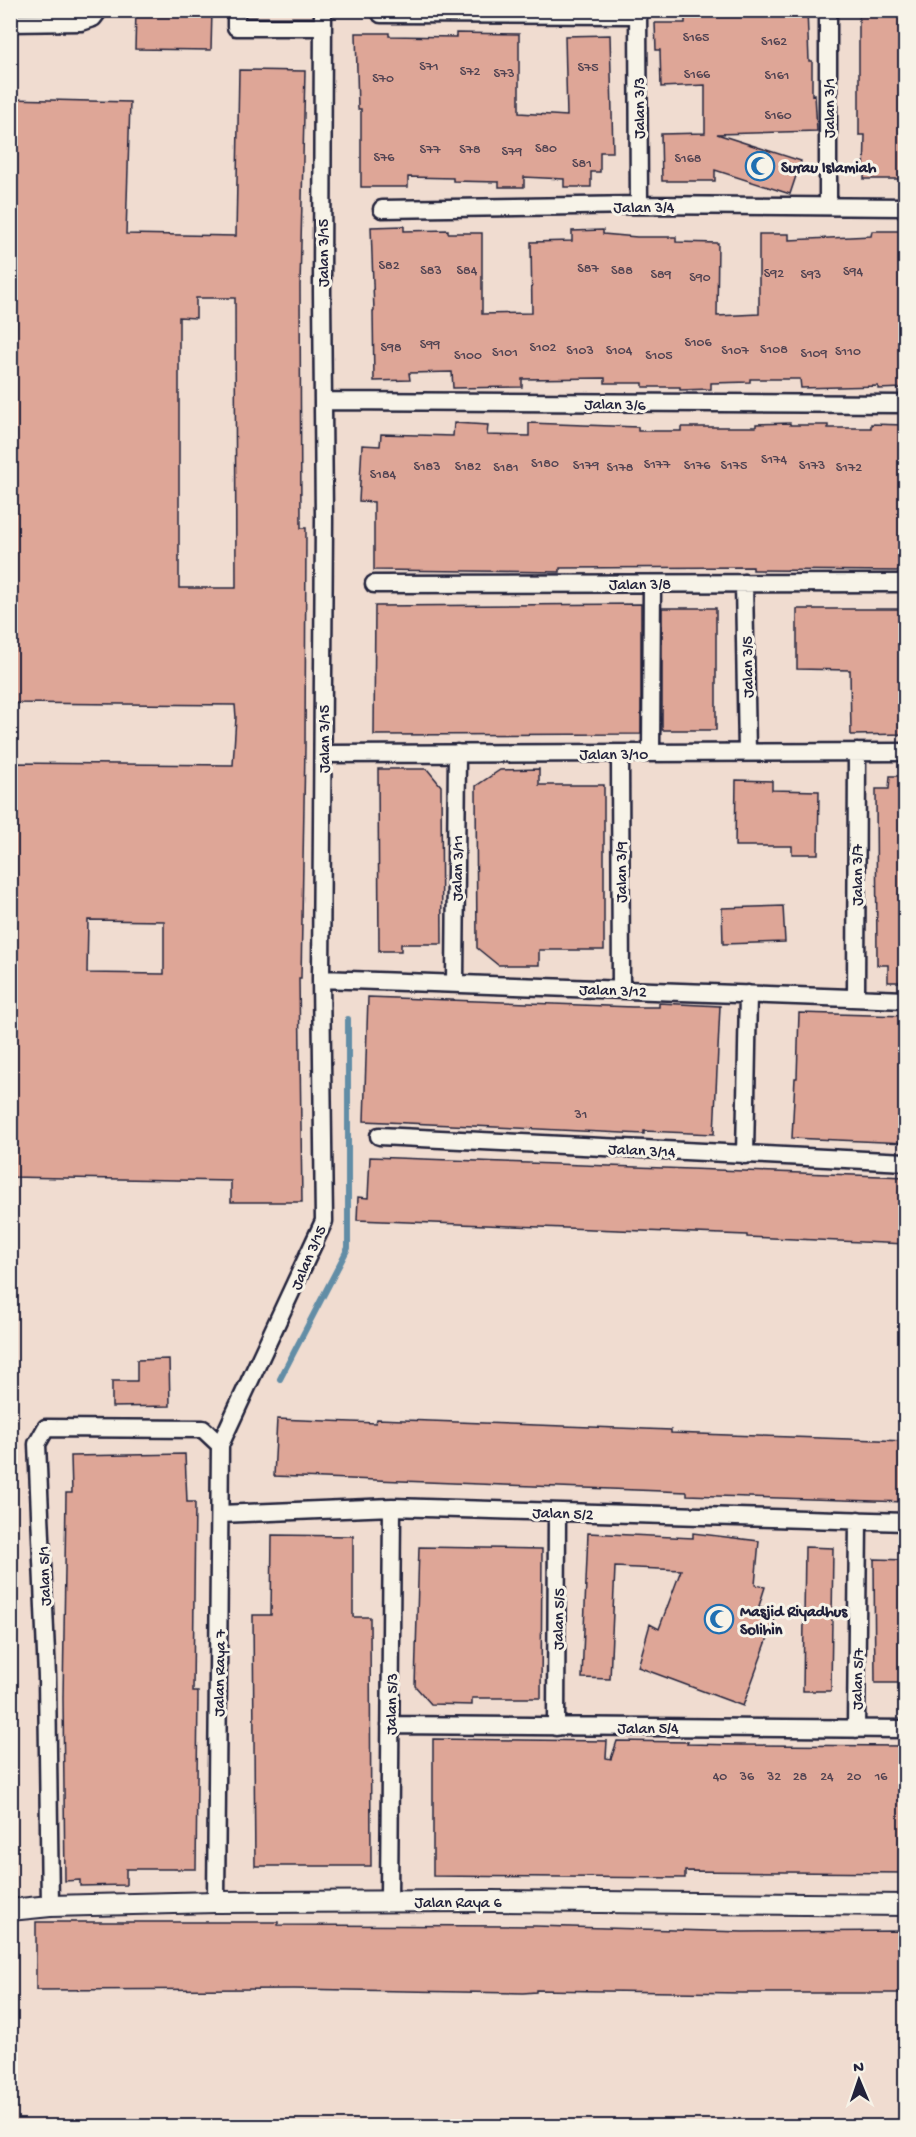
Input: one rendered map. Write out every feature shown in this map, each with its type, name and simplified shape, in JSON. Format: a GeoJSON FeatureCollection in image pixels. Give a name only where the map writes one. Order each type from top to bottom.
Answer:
{"type":"FeatureCollection","features":[{"type":"Feature","properties":{"kind":"street"},"geometry":{"type":"LineString","coordinates":[[236,10],[236,27],[323,19]]}},
{"type":"Feature","properties":{"kind":"street","name":"Jalan 3/1"},"geometry":{"type":"LineString","coordinates":[[828,10],[828,206]]}},
{"type":"Feature","properties":{"kind":"street"},"geometry":{"type":"LineString","coordinates":[[381,14],[638,13]]}},
{"type":"Feature","properties":{"kind":"street","name":"Jalan 3/3"},"geometry":{"type":"LineString","coordinates":[[638,13],[639,205]]}},
{"type":"Feature","properties":{"kind":"street"},"geometry":{"type":"LineString","coordinates":[[10,23],[81,22],[96,14]]}},
{"type":"Feature","properties":{"kind":"street","name":"Jalan 3/15"},"geometry":{"type":"LineString","coordinates":[[220,1445],[324,1221],[321,979],[323,19]]}},
{"type":"Feature","properties":{"kind":"street","name":"Jalan 3/4"},"geometry":{"type":"LineString","coordinates":[[382,209],[639,205],[906,207]]}},
{"type":"Feature","properties":{"kind":"street","name":"Jalan 3/6"},"geometry":{"type":"LineString","coordinates":[[324,401],[906,404]]}},
{"type":"Feature","properties":{"kind":"street","name":"Jalan 3/5"},"geometry":{"type":"LineString","coordinates":[[744,583],[747,752]]}},
{"type":"Feature","properties":{"kind":"street","name":"Jalan 3/8"},"geometry":{"type":"LineString","coordinates":[[374,584],[906,583]]}},
{"type":"Feature","properties":{"kind":"street"},"geometry":{"type":"LineString","coordinates":[[651,753],[652,584]]}},
{"type":"Feature","properties":{"kind":"street","name":"Jalan 3/7"},"geometry":{"type":"LineString","coordinates":[[855,998],[857,752]]}},
{"type":"Feature","properties":{"kind":"street","name":"Jalan 3/10"},"geometry":{"type":"LineString","coordinates":[[323,754],[906,752]]}},
{"type":"Feature","properties":{"kind":"street","name":"Jalan 3/11"},"geometry":{"type":"LineString","coordinates":[[454,983],[457,753]]}},
{"type":"Feature","properties":{"kind":"street","name":"Jalan 3/9"},"geometry":{"type":"LineString","coordinates":[[620,754],[621,990]]}},
{"type":"Feature","properties":{"kind":"street","name":"Jalan 3/12"},"geometry":{"type":"LineString","coordinates":[[321,979],[906,1000]]}},
{"type":"Feature","properties":{"kind":"street"},"geometry":{"type":"LineString","coordinates":[[745,1155],[748,994]]}},
{"type":"Feature","properties":{"kind":"street","name":"Jalan 3/14"},"geometry":{"type":"LineString","coordinates":[[379,1136],[906,1162]]}},
{"type":"Feature","properties":{"kind":"street","name":"Jalan 5/1"},"geometry":{"type":"LineString","coordinates":[[50,1906],[47,1677],[37,1444],[46,1428],[57,1428],[204,1429],[220,1445]]}},
{"type":"Feature","properties":{"kind":"street","name":"Jalan Raya 7"},"geometry":{"type":"LineString","coordinates":[[216,1902],[220,1445]]}},
{"type":"Feature","properties":{"kind":"street","name":"Jalan 5/2"},"geometry":{"type":"LineString","coordinates":[[220,1514],[392,1507],[906,1522]]}},
{"type":"Feature","properties":{"kind":"street","name":"Jalan 5/3"},"geometry":{"type":"LineString","coordinates":[[389,1901],[392,1507]]}},
{"type":"Feature","properties":{"kind":"street","name":"Jalan 5/5"},"geometry":{"type":"LineString","coordinates":[[556,1726],[557,1512]]}},
{"type":"Feature","properties":{"kind":"street","name":"Jalan 5/7"},"geometry":{"type":"LineString","coordinates":[[856,1729],[858,1520]]}},
{"type":"Feature","properties":{"kind":"street","name":"Jalan 5/4"},"geometry":{"type":"LineString","coordinates":[[390,1725],[906,1730]]}},
{"type":"Feature","properties":{"kind":"street","name":"Jalan Raya 6"},"geometry":{"type":"LineString","coordinates":[[10,1910],[50,1906],[216,1902],[389,1901],[906,1905]]}},
{"type":"Feature","properties":{"kind":"building"},"geometry":{"type":"Polygon","coordinates":[[[136,10],[212,10],[211,50],[135,49],[136,10]]]}},
{"type":"Feature","properties":{"kind":"building"},"geometry":{"type":"Polygon","coordinates":[[[685,10],[807,10],[809,61],[812,61],[812,95],[815,94],[817,131],[717,134],[801,161],[790,194],[715,170],[715,181],[662,181],[661,134],[705,133],[705,85],[661,87],[660,50],[656,50],[655,23],[685,23],[685,10]]]}},
{"type":"Feature","properties":{"kind":"building"},"geometry":{"type":"Polygon","coordinates":[[[859,10],[906,10],[906,179],[864,179],[865,135],[859,135],[859,10]]]}},
{"type":"Feature","properties":{"kind":"building"},"geometry":{"type":"Polygon","coordinates":[[[356,33],[456,37],[456,33],[519,34],[519,113],[567,116],[565,36],[610,35],[613,152],[600,152],[600,172],[591,172],[591,187],[564,187],[564,179],[524,177],[524,187],[499,187],[499,182],[408,177],[408,187],[361,187],[361,109],[358,109],[356,33]]]}},
{"type":"Feature","properties":{"kind":"building"},"geometry":{"type":"Polygon","coordinates":[[[239,70],[305,71],[300,286],[301,528],[306,528],[305,746],[301,978],[299,978],[302,1202],[231,1202],[231,1181],[10,1177],[10,763],[233,765],[236,717],[235,705],[10,703],[10,345],[16,345],[17,295],[10,295],[10,99],[130,102],[126,234],[236,236],[239,70]],[[196,298],[196,318],[179,317],[179,588],[236,588],[235,298],[196,298]],[[88,920],[87,973],[164,974],[164,921],[88,920]]]}},
{"type":"Feature","properties":{"kind":"building"},"geometry":{"type":"Polygon","coordinates":[[[404,226],[404,231],[448,230],[448,233],[482,233],[482,314],[532,313],[531,242],[572,241],[572,231],[603,230],[603,234],[676,237],[676,242],[718,243],[717,316],[759,314],[759,234],[789,234],[789,240],[871,236],[872,231],[902,231],[902,306],[900,306],[903,388],[878,389],[878,386],[801,388],[800,379],[750,379],[750,382],[711,383],[711,389],[680,390],[680,387],[643,387],[643,383],[605,383],[605,378],[522,379],[522,387],[453,388],[452,372],[409,373],[410,380],[374,381],[371,227],[404,226]]]}},
{"type":"Feature","properties":{"kind":"building"},"geometry":{"type":"Polygon","coordinates":[[[454,423],[488,425],[487,435],[529,436],[529,423],[638,427],[638,431],[681,431],[681,427],[756,427],[756,424],[790,423],[790,425],[828,425],[828,428],[871,428],[871,424],[904,425],[903,513],[906,513],[906,571],[753,570],[753,567],[560,568],[560,572],[374,570],[374,502],[359,501],[362,445],[380,446],[381,434],[453,436],[454,423]]]}},
{"type":"Feature","properties":{"kind":"building"},"geometry":{"type":"Polygon","coordinates":[[[641,604],[641,734],[374,735],[375,606],[641,604]]]}},
{"type":"Feature","properties":{"kind":"building"},"geometry":{"type":"Polygon","coordinates":[[[662,608],[716,608],[716,730],[662,730],[662,608]]]}},
{"type":"Feature","properties":{"kind":"building"},"geometry":{"type":"Polygon","coordinates":[[[797,609],[906,609],[906,734],[851,735],[850,670],[797,669],[797,609]]]}},
{"type":"Feature","properties":{"kind":"building"},"geometry":{"type":"Polygon","coordinates":[[[378,769],[427,769],[441,786],[442,944],[401,944],[401,951],[379,951],[378,769]]]}},
{"type":"Feature","properties":{"kind":"building"},"geometry":{"type":"Polygon","coordinates":[[[539,769],[539,785],[604,785],[604,950],[539,950],[539,965],[498,965],[477,948],[476,786],[500,770],[539,769]]]}},
{"type":"Feature","properties":{"kind":"building"},"geometry":{"type":"Polygon","coordinates":[[[890,776],[906,776],[906,982],[888,982],[888,965],[877,965],[876,789],[889,789],[890,776]]]}},
{"type":"Feature","properties":{"kind":"building"},"geometry":{"type":"Polygon","coordinates":[[[736,780],[772,781],[772,790],[819,791],[818,854],[792,854],[792,846],[735,846],[736,780]]]}},
{"type":"Feature","properties":{"kind":"building"},"geometry":{"type":"Polygon","coordinates":[[[783,906],[785,942],[723,944],[722,908],[783,906]]]}},
{"type":"Feature","properties":{"kind":"building"},"geometry":{"type":"Polygon","coordinates":[[[368,997],[633,1007],[659,1007],[659,1003],[720,1006],[714,1134],[644,1131],[644,1134],[364,1121],[368,997]]]}},
{"type":"Feature","properties":{"kind":"building"},"geometry":{"type":"Polygon","coordinates":[[[799,1013],[906,1016],[906,1143],[792,1138],[799,1013]]]}},
{"type":"Feature","properties":{"kind":"building"},"geometry":{"type":"Polygon","coordinates":[[[370,1157],[906,1177],[906,1244],[747,1237],[747,1235],[357,1220],[358,1197],[368,1198],[370,1157]]]}},
{"type":"Feature","properties":{"kind":"building"},"geometry":{"type":"Polygon","coordinates":[[[169,1359],[170,1406],[112,1407],[112,1381],[137,1381],[137,1360],[169,1359]]]}},
{"type":"Feature","properties":{"kind":"building"},"geometry":{"type":"Polygon","coordinates":[[[277,1419],[376,1423],[377,1419],[906,1441],[906,1502],[687,1495],[687,1492],[274,1476],[277,1419]]]}},
{"type":"Feature","properties":{"kind":"building"},"geometry":{"type":"Polygon","coordinates":[[[185,1454],[187,1502],[195,1502],[193,1692],[198,1692],[196,1869],[126,1869],[126,1885],[80,1886],[80,1880],[65,1881],[63,1698],[66,1493],[72,1493],[71,1456],[185,1454]]]}},
{"type":"Feature","properties":{"kind":"building","name":"Masjid Riyadhus Solihin"},"geometry":{"type":"Polygon","coordinates":[[[588,1533],[693,1538],[693,1533],[759,1541],[755,1585],[765,1587],[759,1606],[777,1613],[743,1706],[638,1667],[650,1624],[659,1629],[681,1570],[615,1567],[610,1679],[582,1678],[588,1533]]]}},
{"type":"Feature","properties":{"kind":"building"},"geometry":{"type":"Polygon","coordinates":[[[272,1535],[353,1536],[353,1617],[370,1617],[371,1866],[255,1866],[253,1615],[271,1615],[272,1535]]]}},
{"type":"Feature","properties":{"kind":"building"},"geometry":{"type":"Polygon","coordinates":[[[419,1547],[542,1549],[541,1698],[472,1698],[472,1705],[431,1704],[415,1686],[419,1547]]]}},
{"type":"Feature","properties":{"kind":"building"},"geometry":{"type":"Polygon","coordinates":[[[805,1547],[833,1548],[831,1691],[803,1691],[805,1547]]]}},
{"type":"Feature","properties":{"kind":"building"},"geometry":{"type":"Polygon","coordinates":[[[874,1559],[906,1560],[906,1683],[875,1683],[874,1559]]]}},
{"type":"Feature","properties":{"kind":"building"},"geometry":{"type":"Polygon","coordinates":[[[433,1739],[607,1741],[606,1758],[611,1759],[617,1741],[740,1745],[906,1746],[906,1873],[685,1871],[685,1878],[433,1876],[433,1739]]]}},
{"type":"Feature","properties":{"kind":"building"},"geometry":{"type":"Polygon","coordinates":[[[36,1922],[278,1922],[278,1925],[536,1926],[743,1932],[906,1931],[906,1993],[536,1990],[536,1992],[523,1993],[294,1989],[36,1990],[36,1922]]]}},
{"type":"Feature","properties":{"kind":"waterway"},"geometry":{"type":"LineString","coordinates":[[280,1379],[348,1248],[348,1019]]}},
{"type":"Feature","properties":{"kind":"place","name":"Surau Islamiah"},"geometry":{"type":"Point","coordinates":[760,166]}},
{"type":"Feature","properties":{"kind":"place","name":"Masjid Riyadhus Solihin"},"geometry":{"type":"Point","coordinates":[719,1619]}}]}
